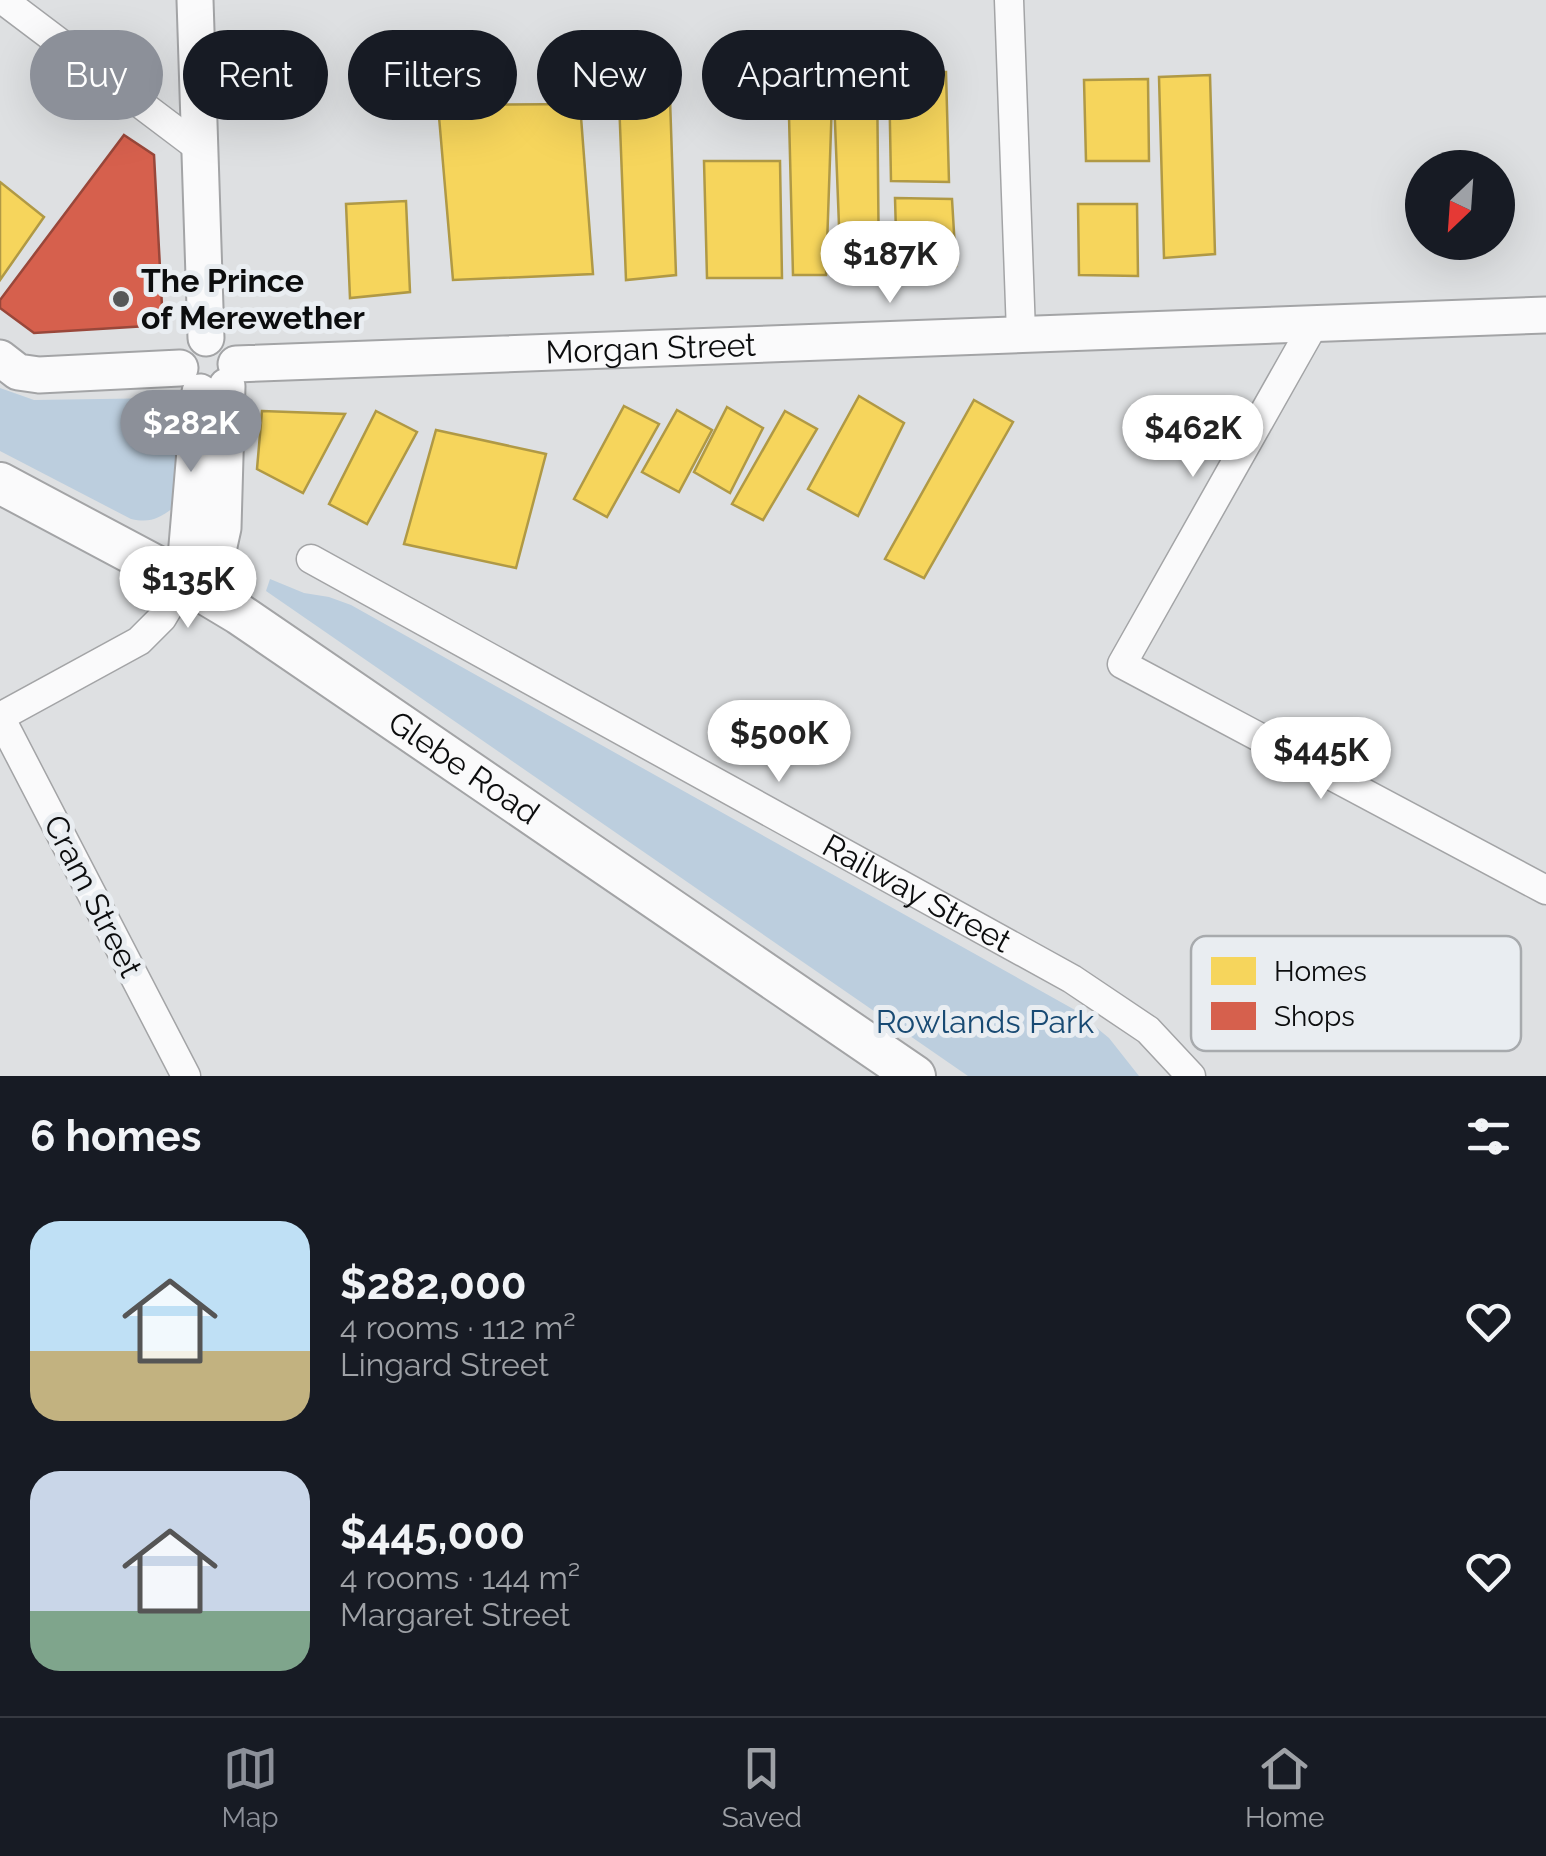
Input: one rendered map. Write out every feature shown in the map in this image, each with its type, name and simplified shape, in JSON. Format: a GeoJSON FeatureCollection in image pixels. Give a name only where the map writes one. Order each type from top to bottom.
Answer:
{"type":"FeatureCollection","features":[{"type":"Feature","properties":{"kind":"main road","name":"Glebe Road"},"geometry":{"type":"LineString","coordinates":[[0,484],[184,580],[263,630],[915,1076]]}},
{"type":"Feature","properties":{"kind":"street"},"geometry":{"type":"LineString","coordinates":[[3,0],[199,148]]}},
{"type":"Feature","properties":{"kind":"street"},"geometry":{"type":"LineString","coordinates":[[195,0],[206,338],[188,346],[182,354],[211,377]]}},
{"type":"Feature","properties":{"kind":"street"},"geometry":{"type":"LineString","coordinates":[[1008,0],[1021,333]]}},
{"type":"Feature","properties":{"kind":"street","name":"Morgan Street"},"geometry":{"type":"LineString","coordinates":[[211,377],[1021,333],[1546,315]]}},
{"type":"Feature","properties":{"kind":"street"},"geometry":{"type":"LineString","coordinates":[[1314,324],[1122,664],[1546,890]]}},
{"type":"Feature","properties":{"kind":"street"},"geometry":{"type":"LineString","coordinates":[[0,358],[18,372],[38,374],[211,377]]}},
{"type":"Feature","properties":{"kind":"street"},"geometry":{"type":"LineString","coordinates":[[0,717],[138,641],[162,618],[184,580],[211,377]]}},
{"type":"Feature","properties":{"kind":"street","name":"Railway Street"},"geometry":{"type":"LineString","coordinates":[[311,559],[1072,979],[1148,1030],[1191,1076]]}},
{"type":"Feature","properties":{"kind":"street","name":"Cram Street"},"geometry":{"type":"LineString","coordinates":[[0,717],[186,1076]]}},
{"type":"Feature","properties":{"kind":"green space"},"geometry":{"type":"Polygon","coordinates":[[[0,388],[34,400],[166,398],[180,407],[184,419],[174,507],[154,519],[131,519],[0,451],[0,388]]]}},
{"type":"Feature","properties":{"kind":"green space","name":"Rowlands Park"},"geometry":{"type":"Polygon","coordinates":[[[270,579],[351,605],[1075,1010],[1109,1038],[1139,1076],[968,1076],[266,591],[270,579]]]}},
{"type":"Feature","properties":{"kind":"building: Homes"},"geometry":{"type":"Polygon","coordinates":[[[945,72],[949,182],[891,181],[890,120],[945,120],[945,72]]]}},
{"type":"Feature","properties":{"kind":"building: Homes"},"geometry":{"type":"Polygon","coordinates":[[[1210,75],[1215,254],[1164,258],[1159,77],[1210,75]]]}},
{"type":"Feature","properties":{"kind":"building: Homes"},"geometry":{"type":"Polygon","coordinates":[[[1148,79],[1149,161],[1086,161],[1084,80],[1148,79]]]}},
{"type":"Feature","properties":{"kind":"building: Homes"},"geometry":{"type":"Polygon","coordinates":[[[517,104],[537,104],[537,120],[581,120],[593,274],[453,280],[439,120],[517,120],[517,104]]]}},
{"type":"Feature","properties":{"kind":"building: Homes"},"geometry":{"type":"Polygon","coordinates":[[[620,120],[671,120],[676,275],[626,280],[620,120]]]}},
{"type":"Feature","properties":{"kind":"building: Homes"},"geometry":{"type":"Polygon","coordinates":[[[789,120],[831,120],[826,275],[793,275],[789,120]]]}},
{"type":"Feature","properties":{"kind":"building: Homes"},"geometry":{"type":"Polygon","coordinates":[[[835,120],[877,120],[879,277],[841,277],[835,120]]]}},
{"type":"Feature","properties":{"kind":"building: Homes"},"geometry":{"type":"Polygon","coordinates":[[[704,161],[780,161],[782,278],[707,278],[704,161]]]}},
{"type":"Feature","properties":{"kind":"building: Homes"},"geometry":{"type":"Polygon","coordinates":[[[0,182],[44,217],[0,280],[0,182]]]}},
{"type":"Feature","properties":{"kind":"building: Homes"},"geometry":{"type":"Polygon","coordinates":[[[895,198],[952,199],[956,266],[897,269],[895,198]]]}},
{"type":"Feature","properties":{"kind":"building: Homes"},"geometry":{"type":"Polygon","coordinates":[[[406,201],[410,292],[350,298],[346,204],[406,201]]]}},
{"type":"Feature","properties":{"kind":"building: Homes"},"geometry":{"type":"Polygon","coordinates":[[[1078,204],[1137,204],[1138,276],[1079,275],[1078,204]]]}},
{"type":"Feature","properties":{"kind":"building: Homes"},"geometry":{"type":"Polygon","coordinates":[[[859,396],[904,423],[858,516],[808,489],[859,396]]]}},
{"type":"Feature","properties":{"kind":"building: Homes"},"geometry":{"type":"Polygon","coordinates":[[[974,400],[1013,422],[924,578],[885,559],[974,400]]]}},
{"type":"Feature","properties":{"kind":"building: Homes"},"geometry":{"type":"Polygon","coordinates":[[[624,406],[659,424],[607,517],[574,499],[624,406]]]}},
{"type":"Feature","properties":{"kind":"building: Homes"},"geometry":{"type":"Polygon","coordinates":[[[727,407],[763,428],[730,493],[694,472],[727,407]]]}},
{"type":"Feature","properties":{"kind":"building: Homes"},"geometry":{"type":"Polygon","coordinates":[[[677,410],[712,430],[679,492],[642,472],[677,410]]]}},
{"type":"Feature","properties":{"kind":"building: Homes"},"geometry":{"type":"Polygon","coordinates":[[[262,411],[345,414],[303,493],[257,469],[262,411]]]}},
{"type":"Feature","properties":{"kind":"building: Homes"},"geometry":{"type":"Polygon","coordinates":[[[376,411],[417,432],[367,524],[329,504],[376,411]]]}},
{"type":"Feature","properties":{"kind":"building: Homes"},"geometry":{"type":"Polygon","coordinates":[[[785,411],[817,429],[763,520],[732,504],[785,411]]]}},
{"type":"Feature","properties":{"kind":"building: Homes"},"geometry":{"type":"Polygon","coordinates":[[[436,430],[546,454],[516,568],[404,544],[436,430]]]}},
{"type":"Feature","properties":{"kind":"building: Shops"},"geometry":{"type":"Polygon","coordinates":[[[124,135],[154,155],[163,325],[34,333],[0,308],[0,300],[124,135]]]}},
{"type":"Feature","properties":{"kind":"place","name":"The Prince of Merewether"},"geometry":{"type":"Point","coordinates":[121,299]}}]}
